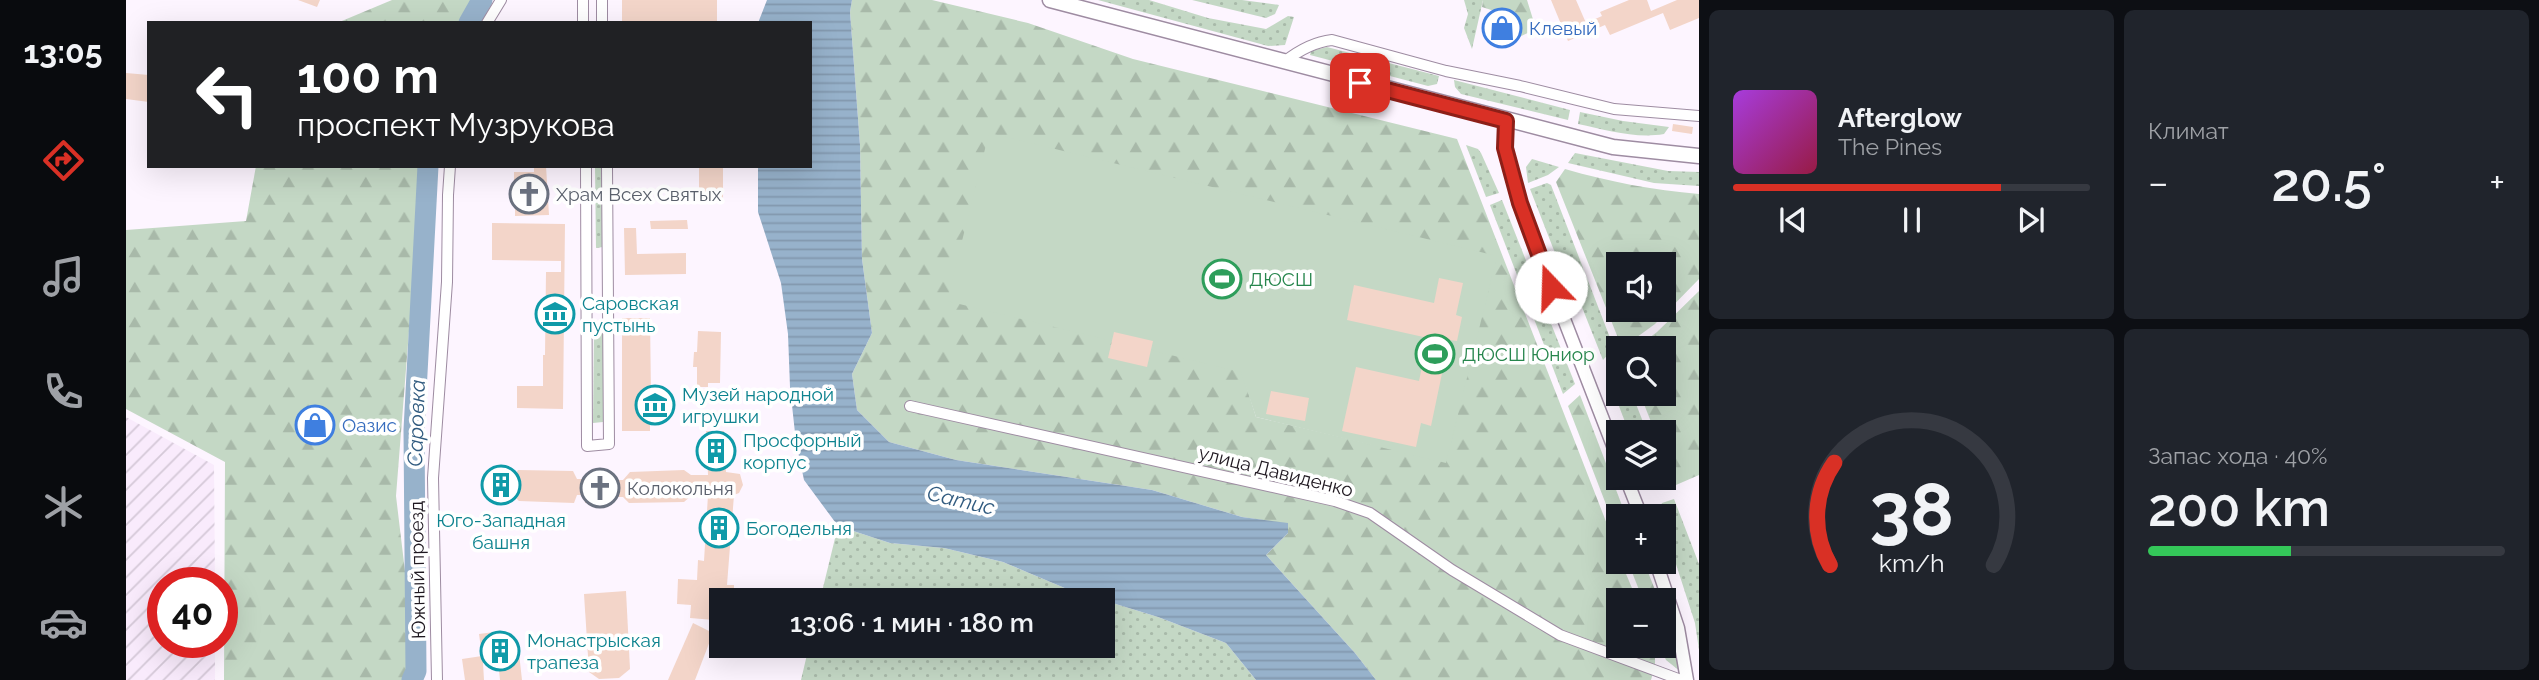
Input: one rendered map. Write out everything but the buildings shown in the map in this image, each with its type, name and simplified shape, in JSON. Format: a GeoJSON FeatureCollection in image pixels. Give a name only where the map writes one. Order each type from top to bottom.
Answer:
{"type":"FeatureCollection","features":[{"type":"Feature","properties":{"kind":"main road"},"geometry":{"type":"LineString","coordinates":[[1050,0],[1613,147],[1699,156]]}},
{"type":"Feature","properties":{"kind":"street"},"geometry":{"type":"LineString","coordinates":[[489,21],[501,0]]}},
{"type":"Feature","properties":{"kind":"street"},"geometry":{"type":"LineString","coordinates":[[583,0],[583,21]]}},
{"type":"Feature","properties":{"kind":"street"},"geometry":{"type":"LineString","coordinates":[[602,0],[602,21]]}},
{"type":"Feature","properties":{"kind":"street"},"geometry":{"type":"LineString","coordinates":[[1283,63],[1298,50],[1332,40],[1446,71],[1614,109],[1699,116]]}},
{"type":"Feature","properties":{"kind":"street"},"geometry":{"type":"LineString","coordinates":[[1506,121],[1505,148],[1520,203],[1606,427]]}},
{"type":"Feature","properties":{"kind":"street","name":"Южный проезд"},"geometry":{"type":"LineString","coordinates":[[437,680],[433,478],[447,282],[450,168]]}},
{"type":"Feature","properties":{"kind":"street"},"geometry":{"type":"LineString","coordinates":[[586,168],[587,446],[609,444],[607,168]]}},
{"type":"Feature","properties":{"kind":"street","name":"улица Давиденко"},"geometry":{"type":"LineString","coordinates":[[909,406],[1335,501],[1370,513],[1452,570],[1560,635],[1681,680]]}},
{"type":"Feature","properties":{"kind":"street"},"geometry":{"type":"LineString","coordinates":[[1660,574],[1678,628],[1687,680]]}},
{"type":"Feature","properties":{"kind":"shaded area"},"geometry":{"type":"Polygon","coordinates":[[[126,417],[214,465],[215,567],[147,567],[147,658],[215,658],[215,680],[126,680],[126,417]]]}},
{"type":"Feature","properties":{"kind":"green space"},"geometry":{"type":"Polygon","coordinates":[[[392,0],[481,0],[470,21],[342,21],[392,0]]]}},
{"type":"Feature","properties":{"kind":"green space"},"geometry":{"type":"Polygon","coordinates":[[[852,0],[932,0],[1028,23],[1133,59],[1457,139],[1606,522],[1606,574],[1626,574],[1632,588],[1606,588],[1606,658],[1655,658],[1651,680],[1376,680],[1266,555],[1288,533],[1288,524],[1242,517],[1152,490],[956,460],[889,442],[857,410],[852,374],[872,333],[862,259],[860,145],[850,12],[852,0]],[[1242,372],[1256,417],[1446,462],[1242,372]]]}},
{"type":"Feature","properties":{"kind":"green space"},"geometry":{"type":"Polygon","coordinates":[[[1098,0],[1149,0],[1208,18],[1266,29],[1288,16],[1294,17],[1285,45],[1268,46],[1098,0]]]}},
{"type":"Feature","properties":{"kind":"green space"},"geometry":{"type":"Polygon","coordinates":[[[1192,0],[1242,0],[1279,5],[1275,14],[1266,18],[1192,0]]]}},
{"type":"Feature","properties":{"kind":"green space"},"geometry":{"type":"Polygon","coordinates":[[[1464,0],[1483,0],[1472,49],[1464,28],[1468,14],[1464,0]]]}},
{"type":"Feature","properties":{"kind":"green space"},"geometry":{"type":"Polygon","coordinates":[[[1483,0],[1527,0],[1536,29],[1513,40],[1519,19],[1482,7],[1483,0]]]}},
{"type":"Feature","properties":{"kind":"green space"},"geometry":{"type":"Polygon","coordinates":[[[1327,47],[1439,76],[1437,84],[1428,86],[1310,55],[1311,51],[1327,47]]]}},
{"type":"Feature","properties":{"kind":"green space"},"geometry":{"type":"Polygon","coordinates":[[[1454,80],[1570,110],[1568,120],[1461,94],[1455,87],[1454,80]]]}},
{"type":"Feature","properties":{"kind":"green space"},"geometry":{"type":"Polygon","coordinates":[[[1580,112],[1669,127],[1664,134],[1621,133],[1578,124],[1580,112]]]}},
{"type":"Feature","properties":{"kind":"green space","name":"ДЮСШ"},"geometry":{"type":"Polygon","coordinates":[[[989,133],[1497,256],[1446,463],[1256,417],[1241,372],[947,301],[989,133]]]}},
{"type":"Feature","properties":{"kind":"green space"},"geometry":{"type":"Polygon","coordinates":[[[1466,145],[1478,149],[1481,153],[1499,193],[1486,197],[1466,145]]]}},
{"type":"Feature","properties":{"kind":"green space"},"geometry":{"type":"Polygon","coordinates":[[[1575,153],[1668,171],[1699,172],[1699,186],[1654,183],[1568,163],[1575,153]]]}},
{"type":"Feature","properties":{"kind":"green space"},"geometry":{"type":"Polygon","coordinates":[[[1532,159],[1559,167],[1528,183],[1526,167],[1532,159]]]}},
{"type":"Feature","properties":{"kind":"green space"},"geometry":{"type":"Polygon","coordinates":[[[256,168],[422,168],[396,496],[418,680],[224,680],[224,658],[238,658],[238,567],[225,567],[225,462],[126,409],[126,230],[246,221],[256,168]]]}},
{"type":"Feature","properties":{"kind":"green space"},"geometry":{"type":"Polygon","coordinates":[[[595,168],[602,168],[603,247],[596,248],[595,168]]]}},
{"type":"Feature","properties":{"kind":"green space"},"geometry":{"type":"Polygon","coordinates":[[[1565,169],[1632,185],[1699,194],[1699,279],[1676,303],[1676,252],[1606,252],[1606,308],[1556,182],[1565,169]]]}},
{"type":"Feature","properties":{"kind":"green space"},"geometry":{"type":"Polygon","coordinates":[[[1547,183],[1551,185],[1609,336],[1606,336],[1606,357],[1603,360],[1560,252],[1555,253],[1530,189],[1547,183]]]}},
{"type":"Feature","properties":{"kind":"green space"},"geometry":{"type":"Polygon","coordinates":[[[1502,200],[1575,384],[1563,394],[1490,205],[1502,200]]]}},
{"type":"Feature","properties":{"kind":"green space"},"geometry":{"type":"Polygon","coordinates":[[[1699,291],[1699,475],[1676,485],[1676,420],[1650,420],[1645,406],[1676,406],[1676,336],[1652,336],[1667,322],[1676,322],[1676,313],[1699,291]]]}},
{"type":"Feature","properties":{"kind":"green space"},"geometry":{"type":"Polygon","coordinates":[[[1612,322],[1657,322],[1638,336],[1617,336],[1612,322]]]}},
{"type":"Feature","properties":{"kind":"green space"},"geometry":{"type":"Polygon","coordinates":[[[594,328],[603,328],[603,422],[593,423],[594,328]]]}},
{"type":"Feature","properties":{"kind":"green space"},"geometry":{"type":"Polygon","coordinates":[[[1580,395],[1606,463],[1606,490],[1616,490],[1621,504],[1606,504],[1568,406],[1580,395]]]}},
{"type":"Feature","properties":{"kind":"green space"},"geometry":{"type":"Polygon","coordinates":[[[1619,406],[1637,406],[1642,420],[1624,420],[1619,406]]]}},
{"type":"Feature","properties":{"kind":"green space"},"geometry":{"type":"Polygon","coordinates":[[[1674,499],[1676,504],[1662,504],[1674,499]]]}},
{"type":"Feature","properties":{"kind":"green space"},"geometry":{"type":"Polygon","coordinates":[[[1676,504],[1699,564],[1699,650],[1695,623],[1676,564],[1676,504]]]}},
{"type":"Feature","properties":{"kind":"green space"},"geometry":{"type":"Polygon","coordinates":[[[838,526],[890,543],[944,548],[1003,562],[1065,588],[823,588],[838,526]]]}},
{"type":"Feature","properties":{"kind":"green space"},"geometry":{"type":"Polygon","coordinates":[[[1633,574],[1649,574],[1654,588],[1638,588],[1633,574]]]}},
{"type":"Feature","properties":{"kind":"green space"},"geometry":{"type":"Polygon","coordinates":[[[1115,604],[1226,643],[1256,680],[801,680],[806,658],[1115,658],[1115,604]]]}},
{"type":"Feature","properties":{"kind":"green space"},"geometry":{"type":"Polygon","coordinates":[[[1676,655],[1681,672],[1665,658],[1676,658],[1676,655]]]}},
{"type":"Feature","properties":{"kind":"water","name":"Сатис"},"geometry":{"type":"Polygon","coordinates":[[[767,0],[852,0],[850,12],[860,145],[862,259],[872,333],[852,374],[857,410],[889,442],[956,460],[1152,490],[1242,517],[1288,523],[1288,533],[1266,555],[1376,680],[1256,680],[1226,643],[1115,604],[1115,588],[1065,588],[1003,562],[944,548],[890,543],[838,526],[804,480],[796,442],[788,334],[781,283],[758,212],[758,168],[812,168],[812,21],[759,21],[767,0]]]}},
{"type":"Feature","properties":{"kind":"waterway","name":"Саровка"},"geometry":{"type":"LineString","coordinates":[[470,21],[482,0]]}},
{"type":"Feature","properties":{"kind":"waterway","name":"Саровка"},"geometry":{"type":"LineString","coordinates":[[412,680],[416,671],[414,430],[428,168]]}},
{"type":"Feature","properties":{"kind":"place","name":"Клевый"},"geometry":{"type":"Point","coordinates":[1502,28]}},
{"type":"Feature","properties":{"kind":"place","name":"Храм Всех Святых"},"geometry":{"type":"Point","coordinates":[529,194]}},
{"type":"Feature","properties":{"kind":"place","name":"ДЮСШ"},"geometry":{"type":"Point","coordinates":[1222,279]}},
{"type":"Feature","properties":{"kind":"place","name":"Саровская пустынь"},"geometry":{"type":"Point","coordinates":[555,314]}},
{"type":"Feature","properties":{"kind":"place","name":"ДЮСШ Юниор"},"geometry":{"type":"Point","coordinates":[1435,354]}},
{"type":"Feature","properties":{"kind":"place","name":"Музей народной игрушки"},"geometry":{"type":"Point","coordinates":[655,405]}},
{"type":"Feature","properties":{"kind":"place","name":"Оазис"},"geometry":{"type":"Point","coordinates":[315,425]}},
{"type":"Feature","properties":{"kind":"place","name":"Просфорный корпус"},"geometry":{"type":"Point","coordinates":[716,451]}},
{"type":"Feature","properties":{"kind":"place","name":"Юго-Западная башня"},"geometry":{"type":"Point","coordinates":[501,485]}},
{"type":"Feature","properties":{"kind":"place","name":"Колокольня"},"geometry":{"type":"Point","coordinates":[600,488]}},
{"type":"Feature","properties":{"kind":"place","name":"Богодельня"},"geometry":{"type":"Point","coordinates":[719,528]}},
{"type":"Feature","properties":{"kind":"place","name":"Монастрыская трапеза"},"geometry":{"type":"Point","coordinates":[500,651]}},
{"type":"Feature","properties":{"kind":"route"},"geometry":{"type":"LineString","coordinates":[[1360,83],[1506,121],[1505,148],[1520,203],[1551,287]]}}]}
